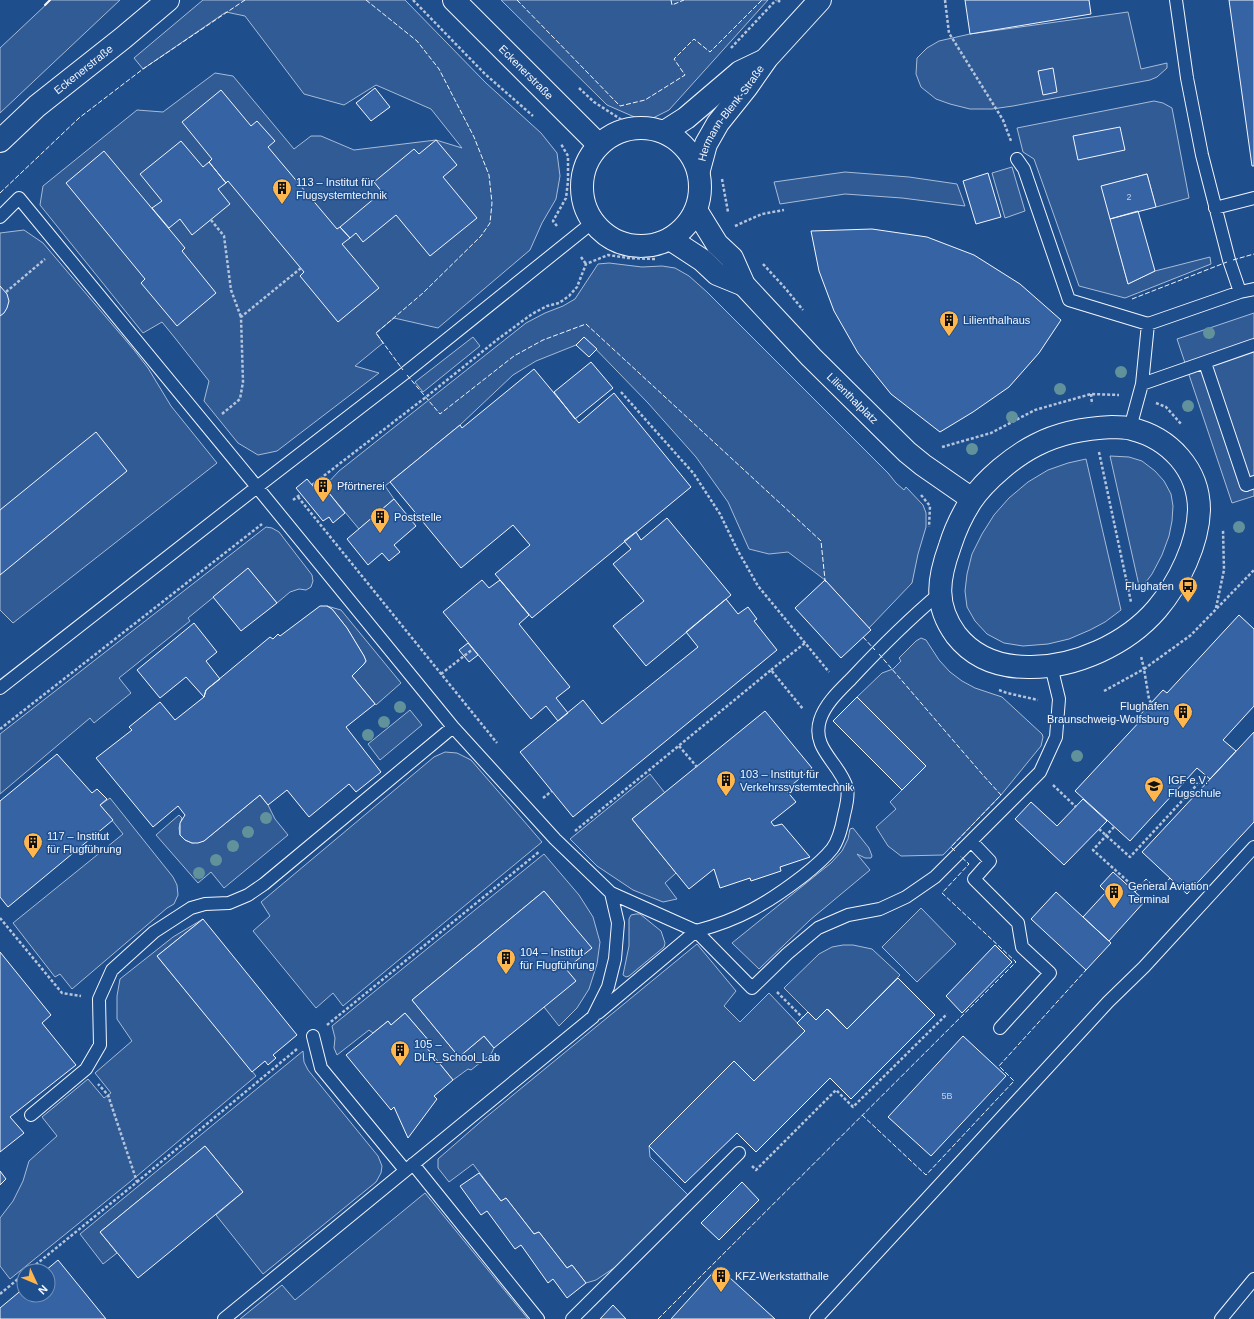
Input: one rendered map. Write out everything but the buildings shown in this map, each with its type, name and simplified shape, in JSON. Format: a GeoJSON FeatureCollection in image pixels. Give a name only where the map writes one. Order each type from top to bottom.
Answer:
{"type":"FeatureCollection","features":[{"type":"Feature","properties":{"kind":"street","name":"Eckenerstraße"},"geometry":{"type":"LineString","coordinates":[[0,141],[37,106],[123,38],[168,0]]}},
{"type":"Feature","properties":{"kind":"street","name":"Eckenerstraße"},"geometry":{"type":"LineString","coordinates":[[454,0],[599,145]]}},
{"type":"Feature","properties":{"kind":"street","name":"Hermann-Blenk-Straße"},"geometry":{"type":"LineString","coordinates":[[699,170],[706,144],[718,122],[746,88],[767,58],[820,0]]}},
{"type":"Feature","properties":{"kind":"street","name":"Hermann-Blenk-Straße"},"geometry":{"type":"LineString","coordinates":[[656,127],[686,118],[740,72],[767,58]]}},
{"type":"Feature","properties":{"kind":"street"},"geometry":{"type":"LineString","coordinates":[[656,127],[682,143],[692,156],[699,170],[701,190],[692,219],[670,239],[657,244],[643,246],[629,245],[615,240],[603,232],[593,222],[584,200],[582,188],[583,176],[586,165],[592,154],[599,145],[613,135],[630,128],[656,127]]}},
{"type":"Feature","properties":{"kind":"street","name":"Lilienthalplatz"},"geometry":{"type":"LineString","coordinates":[[696,210],[717,244],[732,258],[744,285],[811,357],[907,452],[922,465],[972,499]]}},
{"type":"Feature","properties":{"kind":"street","name":"Lilienthalplatz"},"geometry":{"type":"LineString","coordinates":[[670,239],[702,260],[717,274],[744,285]]}},
{"type":"Feature","properties":{"kind":"street"},"geometry":{"type":"LineString","coordinates":[[1094,428],[1130,428],[1164,442],[1176,452],[1193,481],[1197,494],[1199,510],[1193,542],[1187,559],[1170,591],[1156,610],[1136,628],[1116,642],[1092,654],[1051,666],[1029,668],[1008,666],[990,661],[973,652],[961,642],[952,629],[941,605],[941,570],[957,524],[972,499],[989,480],[1012,461],[1036,445],[1058,437],[1094,428]]}},
{"type":"Feature","properties":{"kind":"lane"},"geometry":{"type":"LineString","coordinates":[[1176,0],[1187,78],[1202,155],[1229,260],[1240,292]]}},
{"type":"Feature","properties":{"kind":"lane"},"geometry":{"type":"LineString","coordinates":[[1016,159],[1024,169],[1069,300],[1148,324],[1240,292],[1254,289]]}},
{"type":"Feature","properties":{"kind":"lane"},"geometry":{"type":"LineString","coordinates":[[0,217],[19,198],[453,726],[555,839],[612,893],[696,931],[752,988],[787,954],[818,928],[848,916],[880,909],[906,896],[935,877],[1040,772],[1056,736],[1059,699],[1051,666]]}},
{"type":"Feature","properties":{"kind":"lane"},"geometry":{"type":"LineString","coordinates":[[1215,208],[1254,198]]}},
{"type":"Feature","properties":{"kind":"lane"},"geometry":{"type":"LineString","coordinates":[[0,688],[399,377],[593,222]]}},
{"type":"Feature","properties":{"kind":"lane"},"geometry":{"type":"LineString","coordinates":[[1130,428],[1140,390],[1148,324]]}},
{"type":"Feature","properties":{"kind":"lane"},"geometry":{"type":"LineString","coordinates":[[1140,390],[1205,362],[1254,345]]}},
{"type":"Feature","properties":{"kind":"lane"},"geometry":{"type":"LineString","coordinates":[[1205,362],[1246,485],[1254,482]]}},
{"type":"Feature","properties":{"kind":"lane"},"geometry":{"type":"LineString","coordinates":[[224,1319],[696,931],[746,914],[784,891],[816,866],[832,848],[842,827],[847,804],[847,789],[839,770],[824,752],[818,736],[820,720],[827,705],[876,652],[940,593]]}},
{"type":"Feature","properties":{"kind":"lane"},"geometry":{"type":"LineString","coordinates":[[31,1115],[86,1069],[100,1045],[99,999],[112,970],[154,932],[191,908],[205,904],[229,903],[248,895],[264,884],[453,726]]}},
{"type":"Feature","properties":{"kind":"lane"},"geometry":{"type":"LineString","coordinates":[[971,841],[990,861],[974,879],[1018,923],[1022,947],[1050,973],[1000,1028]]}},
{"type":"Feature","properties":{"kind":"lane"},"geometry":{"type":"LineString","coordinates":[[816,1319],[1254,847]]}},
{"type":"Feature","properties":{"kind":"lane"},"geometry":{"type":"LineString","coordinates":[[593,1017],[608,987],[615,959],[618,923],[612,893]]}},
{"type":"Feature","properties":{"kind":"lane"},"geometry":{"type":"LineString","coordinates":[[313,1036],[321,1068],[409,1167],[538,1319]]}},
{"type":"Feature","properties":{"kind":"lane"},"geometry":{"type":"LineString","coordinates":[[572,1319],[739,1153]]}},
{"type":"Feature","properties":{"kind":"lane"},"geometry":{"type":"LineString","coordinates":[[1221,1319],[1254,1278]]}},
{"type":"Feature","properties":{"kind":"path"},"geometry":{"type":"LineString","coordinates":[[413,0],[485,74],[536,119]]}},
{"type":"Feature","properties":{"kind":"path"},"geometry":{"type":"LineString","coordinates":[[945,0],[949,33],[1003,120],[1016,159]]}},
{"type":"Feature","properties":{"kind":"path"},"geometry":{"type":"LineString","coordinates":[[586,264],[553,221],[566,198],[568,181],[568,156],[559,139],[594,102],[625,122],[656,127]]}},
{"type":"Feature","properties":{"kind":"path"},"geometry":{"type":"LineString","coordinates":[[723,184],[728,213]]}},
{"type":"Feature","properties":{"kind":"path"},"geometry":{"type":"LineString","coordinates":[[730,228],[762,214],[784,210]]}},
{"type":"Feature","properties":{"kind":"path"},"geometry":{"type":"LineString","coordinates":[[207,427],[240,399],[243,382],[241,317],[231,290],[224,236],[210,220]]}},
{"type":"Feature","properties":{"kind":"path"},"geometry":{"type":"LineString","coordinates":[[6,292],[59,247]]}},
{"type":"Feature","properties":{"kind":"path"},"geometry":{"type":"LineString","coordinates":[[312,485],[426,397],[503,334],[532,314],[547,306],[560,303],[569,296],[577,287],[586,264],[608,255],[628,258],[659,259]]}},
{"type":"Feature","properties":{"kind":"path"},"geometry":{"type":"LineString","coordinates":[[762,263],[805,311]]}},
{"type":"Feature","properties":{"kind":"path"},"geometry":{"type":"LineString","coordinates":[[241,317],[301,268]]}},
{"type":"Feature","properties":{"kind":"path"},"geometry":{"type":"LineString","coordinates":[[940,448],[991,433],[1036,410],[1091,394],[1140,390],[1166,407],[1182,425]]}},
{"type":"Feature","properties":{"kind":"path"},"geometry":{"type":"LineString","coordinates":[[621,392],[694,474],[720,514],[758,586],[842,688]]}},
{"type":"Feature","properties":{"kind":"path"},"geometry":{"type":"LineString","coordinates":[[1091,394],[1094,428],[1151,703]]}},
{"type":"Feature","properties":{"kind":"path"},"geometry":{"type":"LineString","coordinates":[[916,490],[930,506],[929,534]]}},
{"type":"Feature","properties":{"kind":"path"},"geometry":{"type":"LineString","coordinates":[[0,729],[301,494]]}},
{"type":"Feature","properties":{"kind":"path"},"geometry":{"type":"LineString","coordinates":[[298,497],[497,744]]}},
{"type":"Feature","properties":{"kind":"path"},"geometry":{"type":"LineString","coordinates":[[1216,608],[1224,570],[1223,525]]}},
{"type":"Feature","properties":{"kind":"path"},"geometry":{"type":"LineString","coordinates":[[1104,691],[1144,669],[1191,635],[1254,570]]}},
{"type":"Feature","properties":{"kind":"path"},"geometry":{"type":"LineString","coordinates":[[38,1263],[566,829],[571,834],[805,643]]}},
{"type":"Feature","properties":{"kind":"path"},"geometry":{"type":"LineString","coordinates":[[441,674],[473,649]]}},
{"type":"Feature","properties":{"kind":"path"},"geometry":{"type":"LineString","coordinates":[[771,670],[807,713],[820,720]]}},
{"type":"Feature","properties":{"kind":"path"},"geometry":{"type":"LineString","coordinates":[[679,746],[697,767]]}},
{"type":"Feature","properties":{"kind":"path"},"geometry":{"type":"LineString","coordinates":[[1040,772],[1076,807]]}},
{"type":"Feature","properties":{"kind":"path"},"geometry":{"type":"LineString","coordinates":[[1099,829],[1130,857],[1206,775]]}},
{"type":"Feature","properties":{"kind":"path"},"geometry":{"type":"LineString","coordinates":[[542,799],[552,791]]}},
{"type":"Feature","properties":{"kind":"path"},"geometry":{"type":"LineString","coordinates":[[1114,827],[1093,850],[1133,886],[1131,888]]}},
{"type":"Feature","properties":{"kind":"path"},"geometry":{"type":"LineString","coordinates":[[0,918],[62,993],[99,999]]}},
{"type":"Feature","properties":{"kind":"path"},"geometry":{"type":"LineString","coordinates":[[762,977],[802,1018]]}},
{"type":"Feature","properties":{"kind":"path"},"geometry":{"type":"LineString","coordinates":[[739,1153],[756,1170],[836,1090],[853,1107],[947,1014]]}},
{"type":"Feature","properties":{"kind":"path"},"geometry":{"type":"LineString","coordinates":[[86,1069],[108,1095],[137,1182]]}},
{"type":"Feature","properties":{"kind":"path"},"geometry":{"type":"LineString","coordinates":[[0,1294],[16,1281]]}},
{"type":"Feature","properties":{"kind":"shaded area"},"geometry":{"type":"Polygon","coordinates":[[[51,0],[120,0],[0,113],[0,48],[51,0]]]}},
{"type":"Feature","properties":{"kind":"shaded area"},"geometry":{"type":"Polygon","coordinates":[[[203,0],[405,0],[486,83],[541,133],[557,153],[560,176],[556,199],[542,223],[530,250],[438,328],[394,318],[376,333],[383,343],[355,366],[379,373],[277,451],[258,455],[238,443],[204,401],[209,381],[162,322],[143,333],[40,205],[43,186],[137,110],[163,112],[215,73],[233,76],[294,149],[311,136],[321,136],[354,150],[436,140],[462,148],[431,109],[376,85],[344,105],[304,94],[245,16],[226,12],[143,69],[134,58],[203,0]]]}},
{"type":"Feature","properties":{"kind":"shaded area"},"geometry":{"type":"Polygon","coordinates":[[[501,0],[768,0],[669,110],[653,118],[639,119],[607,105],[501,0]]]}},
{"type":"Feature","properties":{"kind":"shaded area"},"geometry":{"type":"Polygon","coordinates":[[[1128,12],[1141,69],[1167,63],[1167,68],[1157,77],[1150,80],[1013,106],[992,109],[970,109],[936,99],[921,87],[916,74],[917,58],[927,48],[939,41],[970,34],[1128,12]]]}},
{"type":"Feature","properties":{"kind":"shaded area"},"geometry":{"type":"Polygon","coordinates":[[[1154,101],[1163,103],[1172,108],[1189,198],[1156,207],[1147,174],[1102,186],[1128,284],[1155,271],[1210,257],[1211,264],[1125,298],[1079,286],[1034,159],[1023,152],[1017,128],[1154,101]]]}},
{"type":"Feature","properties":{"kind":"shaded area"},"geometry":{"type":"Polygon","coordinates":[[[1012,167],[1025,211],[1005,218],[992,173],[1012,167]]]}},
{"type":"Feature","properties":{"kind":"shaded area"},"geometry":{"type":"Polygon","coordinates":[[[845,172],[909,177],[957,184],[965,206],[902,198],[845,194],[780,204],[774,182],[845,172]]]}},
{"type":"Feature","properties":{"kind":"shaded area"},"geometry":{"type":"Polygon","coordinates":[[[24,230],[43,243],[134,350],[148,368],[171,406],[217,463],[13,623],[0,610],[0,233],[24,230]]]}},
{"type":"Feature","properties":{"kind":"shaded area"},"geometry":{"type":"Polygon","coordinates":[[[609,263],[642,267],[662,266],[675,268],[689,276],[707,292],[888,473],[896,483],[904,490],[906,487],[923,505],[926,513],[926,527],[918,554],[912,583],[869,628],[825,580],[788,552],[769,554],[749,549],[728,502],[696,457],[648,403],[584,337],[576,345],[536,361],[513,375],[460,425],[385,486],[394,499],[359,529],[324,487],[339,471],[526,323],[575,299],[598,264],[609,263]]]}},
{"type":"Feature","properties":{"kind":"shaded area"},"geometry":{"type":"Polygon","coordinates":[[[1254,313],[1254,496],[1232,503],[1177,339],[1254,313]]]}},
{"type":"Feature","properties":{"kind":"shaded area"},"geometry":{"type":"Polygon","coordinates":[[[473,337],[480,346],[423,392],[415,382],[473,337]]]}},
{"type":"Feature","properties":{"kind":"shaded area"},"geometry":{"type":"Polygon","coordinates":[[[1110,456],[1129,457],[1142,461],[1155,471],[1164,481],[1171,494],[1173,506],[1169,536],[1162,555],[1152,574],[1140,590],[1110,456]]]}},
{"type":"Feature","properties":{"kind":"shaded area"},"geometry":{"type":"Polygon","coordinates":[[[1086,459],[1121,610],[1105,622],[1069,639],[1048,644],[1023,646],[1004,643],[987,634],[975,621],[967,607],[965,591],[972,554],[994,515],[1009,498],[1028,482],[1048,470],[1086,459]]]}},
{"type":"Feature","properties":{"kind":"shaded area"},"geometry":{"type":"Polygon","coordinates":[[[266,527],[272,528],[279,532],[312,575],[313,581],[311,587],[306,590],[299,589],[290,592],[277,603],[248,569],[188,618],[190,621],[119,678],[131,693],[94,723],[90,718],[0,794],[0,734],[266,527]]]}},
{"type":"Feature","properties":{"kind":"shaded area"},"geometry":{"type":"Polygon","coordinates":[[[327,606],[341,610],[401,683],[376,705],[352,676],[366,661],[364,656],[347,628],[332,609],[327,606]]]}},
{"type":"Feature","properties":{"kind":"shaded area"},"geometry":{"type":"Polygon","coordinates":[[[921,638],[926,640],[939,660],[950,672],[975,688],[1002,697],[1042,734],[1043,737],[1041,746],[1001,795],[943,855],[901,856],[888,846],[876,827],[896,809],[890,802],[926,766],[857,697],[882,673],[893,669],[901,661],[899,658],[921,638]]]}},
{"type":"Feature","properties":{"kind":"shaded area"},"geometry":{"type":"Polygon","coordinates":[[[410,710],[422,725],[380,760],[368,744],[410,710]]]}},
{"type":"Feature","properties":{"kind":"shaded area"},"geometry":{"type":"Polygon","coordinates":[[[445,752],[457,753],[471,760],[542,842],[343,1006],[333,993],[316,1008],[253,931],[270,916],[261,902],[434,757],[445,752]]]}},
{"type":"Feature","properties":{"kind":"shaded area"},"geometry":{"type":"Polygon","coordinates":[[[650,774],[665,793],[632,819],[676,873],[665,883],[677,899],[663,902],[633,890],[597,866],[570,839],[650,774]]]}},
{"type":"Feature","properties":{"kind":"shaded area"},"geometry":{"type":"Polygon","coordinates":[[[260,795],[268,805],[275,819],[288,835],[224,888],[211,872],[198,883],[156,835],[179,815],[182,818],[179,828],[180,835],[185,840],[192,843],[204,841],[260,795]]]}},
{"type":"Feature","properties":{"kind":"shaded area"},"geometry":{"type":"Polygon","coordinates":[[[110,798],[173,877],[177,885],[178,895],[174,904],[167,908],[72,989],[60,974],[55,977],[13,923],[123,834],[100,805],[110,798]]]}},
{"type":"Feature","properties":{"kind":"shaded area"},"geometry":{"type":"Polygon","coordinates":[[[853,828],[869,848],[872,856],[871,858],[865,858],[857,854],[870,870],[810,920],[759,969],[732,943],[831,863],[842,851],[848,839],[850,829],[853,828]]]}},
{"type":"Feature","properties":{"kind":"shaded area"},"geometry":{"type":"Polygon","coordinates":[[[544,854],[579,895],[593,917],[600,942],[597,964],[589,989],[577,1008],[559,1026],[544,1007],[566,969],[591,948],[544,891],[412,1000],[459,1057],[484,1036],[494,1048],[491,1054],[471,1070],[468,1069],[453,1080],[426,1047],[430,1042],[405,1013],[391,1025],[388,1021],[373,1033],[369,1030],[337,1055],[334,1048],[335,1038],[332,1026],[544,854]]]}},
{"type":"Feature","properties":{"kind":"shaded area"},"geometry":{"type":"Polygon","coordinates":[[[921,908],[956,944],[917,982],[882,947],[921,908]]]}},
{"type":"Feature","properties":{"kind":"shaded area"},"geometry":{"type":"Polygon","coordinates":[[[640,914],[661,931],[665,943],[664,947],[626,977],[623,975],[629,946],[629,919],[631,915],[640,914]]]}},
{"type":"Feature","properties":{"kind":"shaded area"},"geometry":{"type":"Polygon","coordinates":[[[203,919],[157,956],[256,1076],[131,1181],[30,1263],[16,1263],[16,1274],[10,1279],[0,1266],[0,1218],[13,1201],[23,1181],[29,1161],[57,1136],[42,1117],[88,1079],[104,1098],[111,1093],[95,1073],[132,1041],[117,1019],[117,996],[120,979],[173,937],[203,919]]]}},
{"type":"Feature","properties":{"kind":"shaded area"},"geometry":{"type":"Polygon","coordinates":[[[697,944],[736,991],[724,1006],[740,1022],[769,993],[805,1031],[754,1081],[734,1061],[649,1146],[650,1157],[688,1195],[617,1266],[596,1280],[586,1283],[572,1265],[567,1268],[539,1232],[534,1234],[506,1198],[501,1201],[473,1164],[449,1182],[438,1168],[438,1159],[485,1118],[697,944]]]}},
{"type":"Feature","properties":{"kind":"shaded area"},"geometry":{"type":"Polygon","coordinates":[[[853,945],[872,949],[900,975],[847,1029],[828,1009],[816,1020],[784,988],[819,954],[832,947],[853,945]]]}},
{"type":"Feature","properties":{"kind":"shaded area"},"geometry":{"type":"Polygon","coordinates":[[[303,1051],[304,1062],[308,1070],[378,1156],[382,1166],[381,1173],[376,1182],[263,1274],[216,1215],[243,1192],[205,1146],[100,1232],[117,1253],[103,1264],[80,1234],[303,1051]]]}},
{"type":"Feature","properties":{"kind":"shaded area"},"geometry":{"type":"Polygon","coordinates":[[[425,1193],[528,1319],[240,1319],[282,1285],[295,1300],[425,1193]]]}},
{"type":"Feature","properties":{"kind":"fence"},"geometry":{"type":"LineString","coordinates":[[0,193],[79,118],[143,69],[245,0]]}},
{"type":"Feature","properties":{"kind":"fence"},"geometry":{"type":"LineString","coordinates":[[366,0],[417,41],[439,69],[474,137],[489,175],[492,203],[490,223],[481,236],[423,293],[376,333],[403,370]]}},
{"type":"Feature","properties":{"kind":"fence"},"geometry":{"type":"LineString","coordinates":[[517,0],[620,106],[645,100],[685,75],[674,59],[694,39],[710,52],[762,0]]}},
{"type":"Feature","properties":{"kind":"fence"},"geometry":{"type":"LineString","coordinates":[[671,0],[672,5],[684,0]]}},
{"type":"Feature","properties":{"kind":"fence"},"geometry":{"type":"LineString","coordinates":[[1233,260],[1254,254]]}},
{"type":"Feature","properties":{"kind":"fence"},"geometry":{"type":"LineString","coordinates":[[1132,299],[1227,262]]}},
{"type":"Feature","properties":{"kind":"fence"},"geometry":{"type":"LineString","coordinates":[[407,375],[440,414],[514,356],[543,340],[586,324],[821,541],[826,582]]}},
{"type":"Feature","properties":{"kind":"fence"},"geometry":{"type":"LineString","coordinates":[[863,637],[875,650]]}},
{"type":"Feature","properties":{"kind":"fence"},"geometry":{"type":"LineString","coordinates":[[879,654],[1001,795],[951,847],[956,852]]}},
{"type":"Feature","properties":{"kind":"fence"},"geometry":{"type":"LineString","coordinates":[[658,1319],[1016,962],[942,893],[969,864],[960,856]]}},
{"type":"Feature","properties":{"kind":"fence"},"geometry":{"type":"LineString","coordinates":[[1135,892],[1146,879],[1159,891],[1170,878]]}},
{"type":"Feature","properties":{"kind":"fence"},"geometry":{"type":"LineString","coordinates":[[862,1115],[926,1175],[1014,1081],[999,1066],[1086,970]]}},
{"type":"Feature","properties":{"kind":"wall"},"geometry":{"type":"LineString","coordinates":[[45,5],[50,0]]}},
{"type":"Feature","properties":{"kind":"place","name":"113 – Institut für Flugsystemtechnik"},"geometry":{"type":"Point","coordinates":[282,205]}},
{"type":"Feature","properties":{"kind":"place","name":"Lilienthalhaus"},"geometry":{"type":"Point","coordinates":[949,337]}},
{"type":"Feature","properties":{"kind":"place","name":"Pförtnerei"},"geometry":{"type":"Point","coordinates":[323,503]}},
{"type":"Feature","properties":{"kind":"place","name":"Poststelle"},"geometry":{"type":"Point","coordinates":[380,534]}},
{"type":"Feature","properties":{"kind":"place","name":"Flughafen"},"geometry":{"type":"Point","coordinates":[1188,603]}},
{"type":"Feature","properties":{"kind":"place","name":"Flughafen Braunschweig-Wolfsburg"},"geometry":{"type":"Point","coordinates":[1183,729]}},
{"type":"Feature","properties":{"kind":"place","name":"103 – Institut für Verkehrssystemtechnik"},"geometry":{"type":"Point","coordinates":[726,797]}},
{"type":"Feature","properties":{"kind":"place","name":"IGF e.V. Flugschule"},"geometry":{"type":"Point","coordinates":[1154,803]}},
{"type":"Feature","properties":{"kind":"place","name":"117 – Institut für Flugführung"},"geometry":{"type":"Point","coordinates":[33,859]}},
{"type":"Feature","properties":{"kind":"place","name":"General Aviation Terminal"},"geometry":{"type":"Point","coordinates":[1114,909]}},
{"type":"Feature","properties":{"kind":"place","name":"104 – Institut für Flugführung"},"geometry":{"type":"Point","coordinates":[506,975]}},
{"type":"Feature","properties":{"kind":"place","name":"105 – DLR_School_Lab"},"geometry":{"type":"Point","coordinates":[400,1067]}},
{"type":"Feature","properties":{"kind":"place","name":"KFZ-Werkstatthalle"},"geometry":{"type":"Point","coordinates":[721,1293]}}]}
